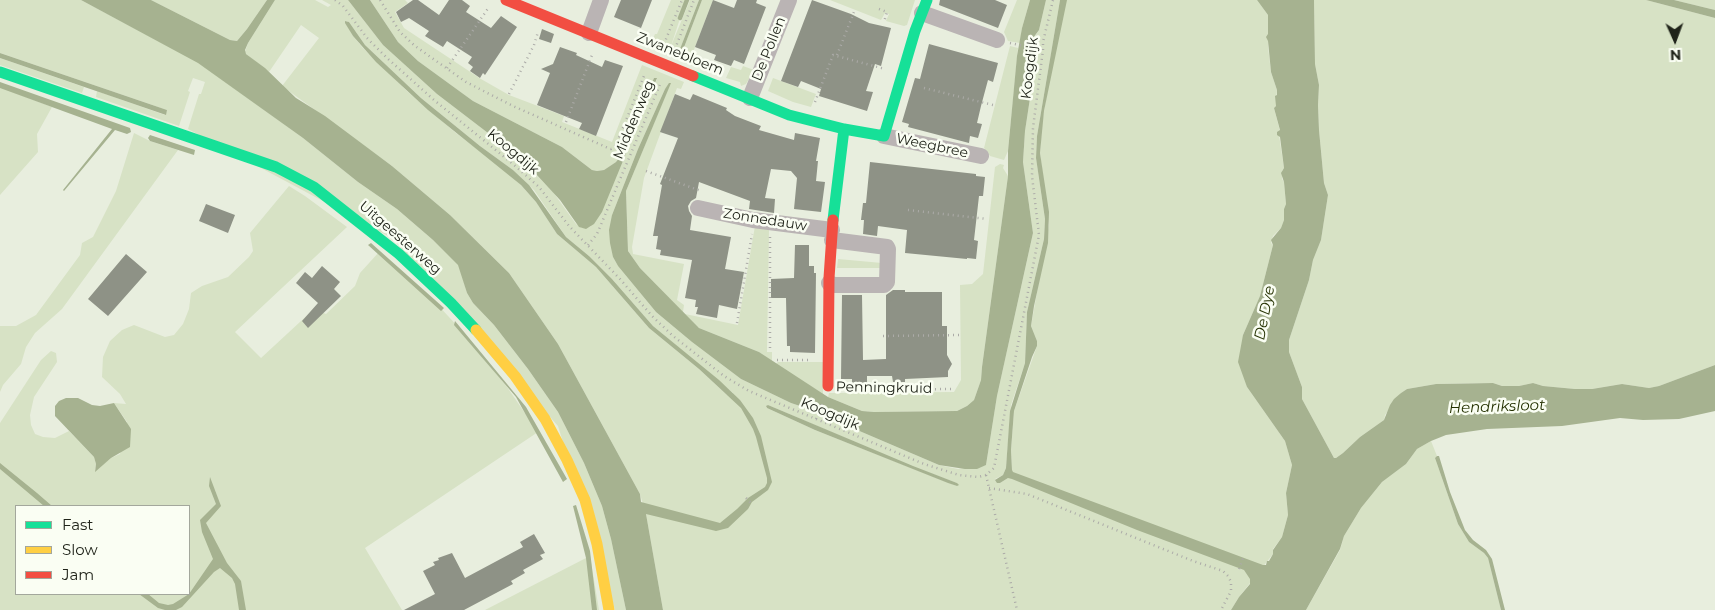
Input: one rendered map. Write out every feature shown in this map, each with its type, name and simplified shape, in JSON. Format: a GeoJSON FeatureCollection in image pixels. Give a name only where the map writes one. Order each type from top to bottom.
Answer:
{"type":"FeatureCollection","features":[{"type":"Feature","properties":{"kind":"street","name":"Zwanebloem"},"geometry":{"type":"LineString","coordinates":[[506,0],[789,115],[844,129],[884,136]]}},
{"type":"Feature","properties":{"kind":"street"},"geometry":{"type":"LineString","coordinates":[[594,36],[602,0]]}},
{"type":"Feature","properties":{"kind":"street","name":"De Pollen"},"geometry":{"type":"LineString","coordinates":[[750,98],[788,0]]}},
{"type":"Feature","properties":{"kind":"street"},"geometry":{"type":"LineString","coordinates":[[884,136],[924,6],[1005,42]]}},
{"type":"Feature","properties":{"kind":"street","name":"Uitgeesterweg"},"geometry":{"type":"LineString","coordinates":[[0,72],[276,166],[295,175],[327,196],[399,254],[475,328],[516,376],[545,419],[564,453],[585,500],[597,544],[609,610]]}},
{"type":"Feature","properties":{"kind":"street","name":"Penningkruid"},"geometry":{"type":"LineString","coordinates":[[828,386],[829,283],[832,235],[844,129]]}},
{"type":"Feature","properties":{"kind":"street","name":"Weegbree"},"geometry":{"type":"LineString","coordinates":[[884,136],[981,156]]}},
{"type":"Feature","properties":{"kind":"street","name":"Zonnedauw"},"geometry":{"type":"LineString","coordinates":[[698,208],[887,247],[887,282],[884,285],[834,285],[829,283]]}},
{"type":"Feature","properties":{"kind":"path","name":"Koogdijk"},"geometry":{"type":"LineString","coordinates":[[334,0],[343,6],[367,38],[394,64],[434,100],[514,164],[539,187],[569,226],[652,316],[724,376],[749,391],[924,464],[959,475],[978,477],[986,475],[994,468],[1000,445],[1006,399],[1039,235],[1032,176],[1033,128],[1043,42],[1053,0]]}},
{"type":"Feature","properties":{"kind":"path"},"geometry":{"type":"LineString","coordinates":[[380,0],[400,32],[415,46],[466,82],[582,138],[611,149],[616,145],[651,59]]}},
{"type":"Feature","properties":{"kind":"path"},"geometry":{"type":"LineString","coordinates":[[447,68],[494,0]]}},
{"type":"Feature","properties":{"kind":"path"},"geometry":{"type":"LineString","coordinates":[[661,50],[682,0]]}},
{"type":"Feature","properties":{"kind":"path","name":"Middenweg"},"geometry":{"type":"LineString","coordinates":[[588,245],[597,234],[694,0]]}},
{"type":"Feature","properties":{"kind":"path"},"geometry":{"type":"LineString","coordinates":[[879,9],[887,12],[884,22]]}},
{"type":"Feature","properties":{"kind":"path"},"geometry":{"type":"LineString","coordinates":[[837,55],[854,12]]}},
{"type":"Feature","properties":{"kind":"path"},"geometry":{"type":"LineString","coordinates":[[510,94],[534,45],[544,15]]}},
{"type":"Feature","properties":{"kind":"path"},"geometry":{"type":"LineString","coordinates":[[566,122],[594,36]]}},
{"type":"Feature","properties":{"kind":"path"},"geometry":{"type":"LineString","coordinates":[[1005,42],[1043,50]]}},
{"type":"Feature","properties":{"kind":"path"},"geometry":{"type":"LineString","coordinates":[[810,121],[833,55],[903,74]]}},
{"type":"Feature","properties":{"kind":"path"},"geometry":{"type":"LineString","coordinates":[[924,88],[993,105]]}},
{"type":"Feature","properties":{"kind":"path"},"geometry":{"type":"LineString","coordinates":[[646,171],[701,191]]}},
{"type":"Feature","properties":{"kind":"path"},"geometry":{"type":"LineString","coordinates":[[908,210],[987,219]]}},
{"type":"Feature","properties":{"kind":"path"},"geometry":{"type":"LineString","coordinates":[[737,323],[754,220]]}},
{"type":"Feature","properties":{"kind":"path"},"geometry":{"type":"LineString","coordinates":[[770,350],[769,240],[772,223]]}},
{"type":"Feature","properties":{"kind":"path"},"geometry":{"type":"LineString","coordinates":[[884,336],[959,335]]}},
{"type":"Feature","properties":{"kind":"path"},"geometry":{"type":"LineString","coordinates":[[777,360],[828,359]]}},
{"type":"Feature","properties":{"kind":"path","name":"Penningkruid"},"geometry":{"type":"LineString","coordinates":[[828,386],[832,390],[952,389]]}},
{"type":"Feature","properties":{"kind":"path"},"geometry":{"type":"LineString","coordinates":[[816,419],[818,412]]}},
{"type":"Feature","properties":{"kind":"path"},"geometry":{"type":"LineString","coordinates":[[986,475],[1016,610]]}},
{"type":"Feature","properties":{"kind":"path"},"geometry":{"type":"LineString","coordinates":[[988,488],[1027,494],[1176,555],[1223,571],[1231,582],[1231,591],[1221,610]]}},
{"type":"Feature","properties":{"kind":"path"},"geometry":{"type":"LineString","coordinates":[[746,498],[752,504]]}},
{"type":"Feature","properties":{"kind":"path"},"geometry":{"type":"LineString","coordinates":[[1239,569],[1243,558]]}},
{"type":"Feature","properties":{"kind":"shaded area"},"geometry":{"type":"Polygon","coordinates":[[[0,0],[81,0],[198,62],[397,209],[459,265],[467,293],[473,303],[494,325],[558,412],[584,463],[602,506],[626,610],[615,610],[558,426],[392,238],[188,129],[199,94],[201,94],[205,82],[193,78],[179,126],[96,97],[97,91],[165,115],[167,110],[0,53],[0,0]]]}},
{"type":"Feature","properties":{"kind":"shaded area"},"geometry":{"type":"Polygon","coordinates":[[[151,0],[267,0],[237,41],[230,40],[151,0]]]}},
{"type":"Feature","properties":{"kind":"shaded area"},"geometry":{"type":"Polygon","coordinates":[[[275,0],[315,0],[328,7],[331,5],[322,0],[348,0],[383,45],[437,94],[518,156],[553,192],[576,224],[582,228],[590,227],[657,79],[654,78],[622,154],[616,162],[604,170],[592,170],[562,147],[473,101],[418,61],[398,42],[370,0],[405,0],[408,3],[395,12],[404,28],[481,79],[509,95],[564,116],[562,122],[612,142],[642,65],[684,82],[681,89],[677,88],[644,178],[632,247],[633,254],[684,264],[677,300],[684,305],[683,312],[640,268],[628,251],[626,191],[670,84],[665,89],[638,149],[612,215],[613,257],[618,266],[656,312],[741,379],[791,403],[806,408],[818,407],[824,410],[829,418],[939,465],[958,469],[986,465],[997,396],[1033,233],[1023,162],[1025,131],[1034,72],[1034,66],[1027,53],[1027,49],[1039,30],[1046,0],[1060,0],[1037,136],[1036,158],[1045,219],[1044,239],[1027,312],[1025,363],[1011,405],[1006,468],[1003,475],[995,479],[1000,483],[1008,478],[1012,470],[1011,450],[1014,411],[1037,346],[1031,326],[1049,225],[1040,153],[1042,123],[1063,0],[1257,0],[1268,15],[1268,47],[1271,72],[1277,90],[1276,106],[1274,108],[1280,131],[1284,168],[1282,179],[1284,182],[1286,204],[1281,228],[1273,236],[1271,243],[1273,245],[1260,296],[1243,335],[1247,387],[1285,441],[1292,465],[1286,493],[1288,515],[1282,537],[1273,549],[1273,554],[1231,610],[663,610],[646,514],[640,494],[558,344],[509,273],[450,215],[392,166],[282,86],[319,38],[301,25],[269,72],[246,54],[248,43],[275,0]],[[345,21],[353,36],[363,48],[408,92],[521,185],[536,202],[557,234],[596,267],[649,328],[727,395],[733,393],[653,326],[612,279],[566,237],[534,190],[513,170],[421,98],[365,45],[349,22],[345,21]],[[768,405],[767,408],[815,430],[957,486],[957,483],[913,467],[768,405]]]}},
{"type":"Feature","properties":{"kind":"shaded area"},"geometry":{"type":"Polygon","coordinates":[[[671,0],[686,0],[671,46],[690,0],[699,0],[680,49],[683,50],[702,0],[713,0],[689,63],[658,49],[660,44],[655,42],[653,47],[650,46],[671,0]]]}},
{"type":"Feature","properties":{"kind":"shaded area"},"geometry":{"type":"Polygon","coordinates":[[[830,0],[915,0],[907,25],[904,26],[886,21],[889,14],[885,13],[881,20],[830,0]]]}},
{"type":"Feature","properties":{"kind":"shaded area"},"geometry":{"type":"Polygon","coordinates":[[[1017,0],[1030,0],[1020,43],[1008,41],[1004,32],[1017,0]]]}},
{"type":"Feature","properties":{"kind":"shaded area"},"geometry":{"type":"Polygon","coordinates":[[[1314,0],[1646,0],[1715,18],[1715,365],[1649,388],[1622,384],[1592,389],[1575,389],[1543,386],[1533,383],[1519,386],[1502,386],[1493,383],[1474,383],[1436,384],[1407,389],[1401,393],[1385,415],[1384,420],[1334,458],[1302,399],[1302,387],[1289,352],[1289,340],[1309,280],[1313,260],[1321,240],[1328,195],[1324,183],[1319,130],[1319,85],[1315,64],[1314,0]]]}},
{"type":"Feature","properties":{"kind":"shaded area"},"geometry":{"type":"Polygon","coordinates":[[[1674,0],[1715,0],[1715,10],[1674,0]]]}},
{"type":"Feature","properties":{"kind":"shaded area"},"geometry":{"type":"Polygon","coordinates":[[[1010,46],[1018,48],[1008,151],[1004,160],[990,156],[984,148],[1010,46]]]}},
{"type":"Feature","properties":{"kind":"shaded area"},"geometry":{"type":"Polygon","coordinates":[[[0,58],[84,87],[82,93],[0,65],[0,58]]]}},
{"type":"Feature","properties":{"kind":"shaded area"},"geometry":{"type":"Polygon","coordinates":[[[743,66],[754,70],[746,84],[741,86],[740,82],[726,78],[731,67],[741,70],[743,66]]]}},
{"type":"Feature","properties":{"kind":"shaded area"},"geometry":{"type":"Polygon","coordinates":[[[773,78],[816,94],[811,107],[793,102],[768,91],[773,78]]]}},
{"type":"Feature","properties":{"kind":"shaded area"},"geometry":{"type":"Polygon","coordinates":[[[0,87],[52,107],[37,134],[38,152],[0,195],[0,87]]]}},
{"type":"Feature","properties":{"kind":"shaded area"},"geometry":{"type":"Polygon","coordinates":[[[134,133],[150,141],[178,150],[62,309],[35,333],[26,347],[21,364],[3,385],[0,392],[0,326],[16,326],[36,315],[80,255],[82,243],[93,237],[116,191],[134,133]]]}},
{"type":"Feature","properties":{"kind":"shaded area"},"geometry":{"type":"Polygon","coordinates":[[[1000,164],[1004,165],[1003,168],[1008,176],[981,380],[974,400],[957,411],[874,412],[862,411],[828,397],[829,393],[954,392],[961,380],[960,285],[972,284],[983,274],[995,167],[1000,164]]]}},
{"type":"Feature","properties":{"kind":"shaded area"},"geometry":{"type":"Polygon","coordinates":[[[289,186],[347,227],[235,332],[261,358],[314,309],[326,314],[355,286],[360,273],[379,252],[435,302],[462,331],[507,387],[538,432],[365,548],[402,610],[0,610],[0,423],[41,360],[51,351],[56,353],[57,362],[34,397],[30,415],[31,425],[35,434],[55,438],[69,431],[94,457],[95,471],[111,458],[120,454],[127,422],[114,403],[126,404],[120,394],[102,377],[103,357],[110,341],[122,330],[134,325],[165,337],[174,335],[183,324],[189,309],[191,293],[202,286],[228,277],[253,251],[250,233],[289,186]]]}},
{"type":"Feature","properties":{"kind":"shaded area"},"geometry":{"type":"Polygon","coordinates":[[[755,226],[769,229],[767,352],[772,352],[772,361],[759,352],[699,328],[685,314],[738,325],[755,226]]]}},
{"type":"Feature","properties":{"kind":"shaded area"},"geometry":{"type":"Polygon","coordinates":[[[838,259],[882,263],[881,268],[837,268],[838,259]]]}},
{"type":"Feature","properties":{"kind":"shaded area"},"geometry":{"type":"Polygon","coordinates":[[[778,362],[823,362],[823,394],[776,364],[778,362]]]}},
{"type":"Feature","properties":{"kind":"shaded area"},"geometry":{"type":"Polygon","coordinates":[[[1431,441],[1458,524],[1469,542],[1488,558],[1501,610],[1306,610],[1340,550],[1344,536],[1361,508],[1382,482],[1406,464],[1417,449],[1431,441]]]}},
{"type":"Feature","properties":{"kind":"shaded area"},"geometry":{"type":"Polygon","coordinates":[[[590,556],[599,610],[485,610],[586,558],[590,556]]]}},
{"type":"Feature","properties":{"kind":"water"},"geometry":{"type":"Polygon","coordinates":[[[81,0],[151,0],[230,40],[237,41],[267,0],[275,0],[248,43],[245,50],[246,54],[265,68],[296,98],[325,116],[392,166],[450,215],[509,273],[558,344],[640,494],[641,502],[720,523],[748,498],[765,487],[767,478],[756,437],[741,408],[699,369],[649,328],[596,267],[557,234],[536,202],[521,185],[428,110],[376,62],[353,36],[345,21],[349,22],[365,45],[421,98],[513,170],[529,185],[566,237],[612,279],[653,326],[719,380],[740,400],[753,418],[761,436],[772,482],[768,490],[752,502],[748,509],[728,528],[716,531],[646,514],[663,610],[626,610],[602,506],[584,463],[558,412],[494,325],[473,303],[467,293],[458,265],[433,240],[397,209],[358,182],[303,138],[198,63],[81,0]]]}},
{"type":"Feature","properties":{"kind":"water"},"geometry":{"type":"Polygon","coordinates":[[[348,0],[370,0],[398,42],[418,61],[473,101],[562,147],[592,170],[604,170],[616,162],[622,154],[654,78],[657,78],[602,212],[594,224],[586,229],[579,227],[560,200],[518,156],[437,94],[383,45],[348,0]]]}},
{"type":"Feature","properties":{"kind":"water"},"geometry":{"type":"Polygon","coordinates":[[[699,0],[702,0],[683,50],[680,49],[699,0]]]}},
{"type":"Feature","properties":{"kind":"water"},"geometry":{"type":"Polygon","coordinates":[[[1030,0],[1046,0],[1039,30],[1028,45],[1027,53],[1034,66],[1034,72],[1025,131],[1023,162],[1033,233],[997,396],[986,465],[977,469],[965,469],[939,465],[829,418],[824,410],[818,407],[806,408],[791,403],[741,379],[656,312],[618,266],[613,257],[610,243],[609,230],[612,215],[638,149],[665,89],[671,83],[626,191],[628,251],[640,268],[699,328],[759,352],[828,397],[862,411],[874,412],[957,411],[967,406],[974,400],[981,380],[1008,176],[1008,151],[1017,56],[1030,0]]]}},
{"type":"Feature","properties":{"kind":"water"},"geometry":{"type":"Polygon","coordinates":[[[1060,0],[1067,0],[1044,111],[1040,153],[1049,212],[1048,243],[1031,326],[1037,346],[1014,411],[1011,450],[1013,472],[1263,565],[1266,565],[1267,561],[1269,561],[1273,550],[1282,537],[1288,515],[1286,493],[1292,465],[1285,441],[1247,387],[1238,362],[1243,335],[1260,296],[1273,245],[1271,240],[1281,228],[1286,204],[1284,182],[1281,173],[1284,168],[1280,137],[1277,135],[1277,132],[1280,130],[1274,108],[1276,106],[1275,96],[1277,95],[1277,90],[1271,72],[1266,37],[1268,34],[1268,15],[1257,0],[1314,0],[1315,64],[1319,85],[1319,130],[1324,183],[1328,195],[1321,240],[1313,260],[1309,280],[1289,340],[1289,352],[1302,387],[1302,399],[1334,458],[1384,420],[1390,405],[1401,393],[1407,389],[1436,384],[1493,383],[1502,386],[1519,386],[1533,383],[1543,386],[1592,389],[1622,384],[1649,388],[1715,365],[1715,411],[1679,419],[1643,420],[1620,418],[1562,426],[1487,429],[1446,435],[1431,441],[1417,449],[1406,464],[1382,482],[1361,508],[1344,536],[1340,549],[1306,610],[1231,610],[1250,584],[1250,579],[1244,570],[1137,530],[1012,479],[1008,478],[997,483],[995,480],[1003,475],[1006,468],[1010,411],[1025,363],[1027,312],[1044,239],[1045,219],[1036,158],[1037,136],[1060,0]]]}},
{"type":"Feature","properties":{"kind":"water"},"geometry":{"type":"Polygon","coordinates":[[[1646,0],[1674,0],[1715,10],[1715,18],[1646,0]]]}},
{"type":"Feature","properties":{"kind":"water"},"geometry":{"type":"Polygon","coordinates":[[[0,53],[167,110],[166,115],[0,58],[0,53]]]}},
{"type":"Feature","properties":{"kind":"water"},"geometry":{"type":"Polygon","coordinates":[[[0,82],[130,128],[131,132],[127,134],[115,130],[64,191],[112,129],[0,88],[0,82]]]}},
{"type":"Feature","properties":{"kind":"water"},"geometry":{"type":"Polygon","coordinates":[[[150,135],[195,150],[194,155],[150,141],[148,138],[150,135]]]}},
{"type":"Feature","properties":{"kind":"water"},"geometry":{"type":"Polygon","coordinates":[[[371,243],[444,308],[441,311],[368,245],[371,243]]]}},
{"type":"Feature","properties":{"kind":"water"},"geometry":{"type":"Polygon","coordinates":[[[455,321],[526,407],[567,479],[563,482],[516,397],[454,325],[455,321]]]}},
{"type":"Feature","properties":{"kind":"water"},"geometry":{"type":"Polygon","coordinates":[[[66,398],[78,398],[92,405],[100,406],[114,403],[131,429],[130,447],[111,458],[95,472],[96,464],[94,457],[55,416],[55,406],[59,401],[66,398]]]}},
{"type":"Feature","properties":{"kind":"water"},"geometry":{"type":"Polygon","coordinates":[[[768,405],[959,485],[948,483],[815,430],[767,408],[766,406],[768,405]]]}},
{"type":"Feature","properties":{"kind":"water"},"geometry":{"type":"Polygon","coordinates":[[[1439,456],[1450,492],[1465,530],[1473,540],[1486,550],[1492,559],[1505,610],[1501,610],[1488,558],[1469,542],[1458,524],[1435,458],[1439,456]]]}},
{"type":"Feature","properties":{"kind":"water"},"geometry":{"type":"Polygon","coordinates":[[[0,463],[51,505],[43,505],[0,469],[0,463]]]}},
{"type":"Feature","properties":{"kind":"water"},"geometry":{"type":"Polygon","coordinates":[[[210,477],[221,506],[206,523],[227,563],[241,581],[246,610],[239,610],[235,584],[232,578],[220,568],[214,572],[182,607],[176,610],[158,608],[140,595],[149,595],[159,603],[173,604],[190,595],[213,559],[202,532],[200,520],[216,504],[209,486],[210,477]]]}},
{"type":"Feature","properties":{"kind":"water"},"geometry":{"type":"Polygon","coordinates":[[[576,505],[590,551],[597,610],[592,610],[586,558],[573,506],[576,505]]]}},
{"type":"Feature","properties":{"kind":"building"},"geometry":{"type":"Polygon","coordinates":[[[413,0],[418,0],[439,15],[449,0],[462,0],[470,6],[466,12],[491,28],[501,16],[517,27],[485,75],[483,73],[480,78],[470,71],[473,67],[468,63],[472,57],[447,41],[443,47],[425,36],[429,31],[409,18],[401,22],[396,12],[413,0]]]}},
{"type":"Feature","properties":{"kind":"building"},"geometry":{"type":"Polygon","coordinates":[[[621,0],[652,0],[641,28],[614,17],[621,0]]]}},
{"type":"Feature","properties":{"kind":"building"},"geometry":{"type":"Polygon","coordinates":[[[713,0],[734,8],[737,0],[757,0],[756,3],[766,7],[744,64],[734,60],[731,66],[714,60],[716,55],[695,47],[713,0]]]}},
{"type":"Feature","properties":{"kind":"building"},"geometry":{"type":"Polygon","coordinates":[[[812,0],[851,14],[869,23],[891,28],[881,66],[875,64],[866,91],[873,92],[867,111],[819,96],[821,89],[801,81],[798,87],[781,81],[812,0]]]}},
{"type":"Feature","properties":{"kind":"building"},"geometry":{"type":"Polygon","coordinates":[[[940,0],[995,0],[1007,5],[998,28],[939,5],[940,0]]]}},
{"type":"Feature","properties":{"kind":"building"},"geometry":{"type":"Polygon","coordinates":[[[542,29],[554,34],[551,43],[539,39],[542,29]]]}},
{"type":"Feature","properties":{"kind":"building"},"geometry":{"type":"Polygon","coordinates":[[[929,44],[998,63],[993,82],[988,80],[981,106],[977,123],[982,124],[978,138],[970,136],[969,143],[908,127],[909,124],[902,122],[915,78],[920,79],[929,44]]]}},
{"type":"Feature","properties":{"kind":"building"},"geometry":{"type":"Polygon","coordinates":[[[560,47],[577,53],[576,55],[602,67],[605,60],[623,66],[596,136],[579,129],[582,123],[537,105],[550,73],[541,69],[553,64],[560,47]]]}},
{"type":"Feature","properties":{"kind":"building"},"geometry":{"type":"Polygon","coordinates":[[[675,94],[690,100],[693,94],[727,108],[726,110],[735,116],[761,126],[759,130],[794,140],[795,133],[820,138],[816,161],[818,161],[816,181],[825,182],[821,212],[794,209],[797,178],[791,171],[771,169],[765,198],[775,199],[774,213],[749,209],[750,201],[699,182],[696,198],[688,206],[692,216],[690,230],[731,237],[725,269],[744,272],[737,309],[719,305],[717,318],[696,314],[698,307],[695,307],[696,300],[685,298],[692,260],[660,255],[661,250],[656,249],[658,236],[653,236],[662,185],[660,184],[678,138],[660,132],[675,94]]]}},
{"type":"Feature","properties":{"kind":"building"},"geometry":{"type":"Polygon","coordinates":[[[870,162],[976,174],[976,176],[985,177],[983,196],[979,196],[974,240],[978,241],[976,259],[905,253],[907,230],[878,226],[877,236],[863,234],[864,220],[861,220],[863,203],[866,203],[870,162]]]}},
{"type":"Feature","properties":{"kind":"building"},"geometry":{"type":"Polygon","coordinates":[[[206,204],[235,215],[228,233],[199,221],[206,204]]]}},
{"type":"Feature","properties":{"kind":"building"},"geometry":{"type":"Polygon","coordinates":[[[795,245],[809,245],[809,266],[814,266],[814,273],[816,273],[815,353],[790,352],[790,346],[787,346],[786,298],[771,298],[771,279],[794,278],[795,245]]]}},
{"type":"Feature","properties":{"kind":"building"},"geometry":{"type":"Polygon","coordinates":[[[126,254],[147,272],[108,316],[88,299],[126,254]]]}},
{"type":"Feature","properties":{"kind":"building"},"geometry":{"type":"Polygon","coordinates":[[[322,266],[340,282],[334,289],[341,296],[308,328],[302,321],[318,303],[296,283],[305,272],[312,278],[322,266]]]}},
{"type":"Feature","properties":{"kind":"building"},"geometry":{"type":"Polygon","coordinates":[[[893,290],[905,290],[905,292],[942,292],[942,326],[947,326],[947,355],[952,364],[948,371],[948,377],[905,379],[905,382],[893,382],[892,376],[867,376],[867,385],[852,385],[852,379],[841,379],[842,295],[862,295],[863,360],[886,359],[886,295],[893,290]]]}},
{"type":"Feature","properties":{"kind":"building"},"geometry":{"type":"Polygon","coordinates":[[[534,534],[545,553],[540,555],[543,559],[523,570],[525,573],[511,581],[513,584],[464,610],[404,610],[435,594],[423,571],[435,565],[433,562],[439,560],[438,558],[452,553],[465,578],[523,547],[520,542],[534,534]]]}},
{"type":"Feature","properties":{"kind":"waterway"},"geometry":{"type":"LineString","coordinates":[[680,18],[687,0]]}},
{"type":"Feature","properties":{"kind":"traffic: fast"},"geometry":{"type":"LineString","coordinates":[[693,76],[789,115],[844,129],[884,136],[915,31],[927,0]]}},
{"type":"Feature","properties":{"kind":"traffic: fast"},"geometry":{"type":"LineString","coordinates":[[0,72],[276,167],[314,187],[399,254],[451,303],[476,330]]}},
{"type":"Feature","properties":{"kind":"traffic: fast"},"geometry":{"type":"LineString","coordinates":[[833,220],[844,129]]}},
{"type":"Feature","properties":{"kind":"traffic: slow"},"geometry":{"type":"LineString","coordinates":[[476,330],[515,376],[545,419],[567,460],[585,500],[597,544],[609,610]]}},
{"type":"Feature","properties":{"kind":"traffic: jam"},"geometry":{"type":"LineString","coordinates":[[506,0],[693,76]]}},
{"type":"Feature","properties":{"kind":"traffic: jam"},"geometry":{"type":"LineString","coordinates":[[828,386],[829,278],[833,220]]}},
{"type":"Feature","properties":{"kind":"water label","name":"De Dye"},"geometry":{"type":"Point","coordinates":[1265,313]}},
{"type":"Feature","properties":{"kind":"water label","name":"Hendriksloot"},"geometry":{"type":"Point","coordinates":[1497,407]}}]}
